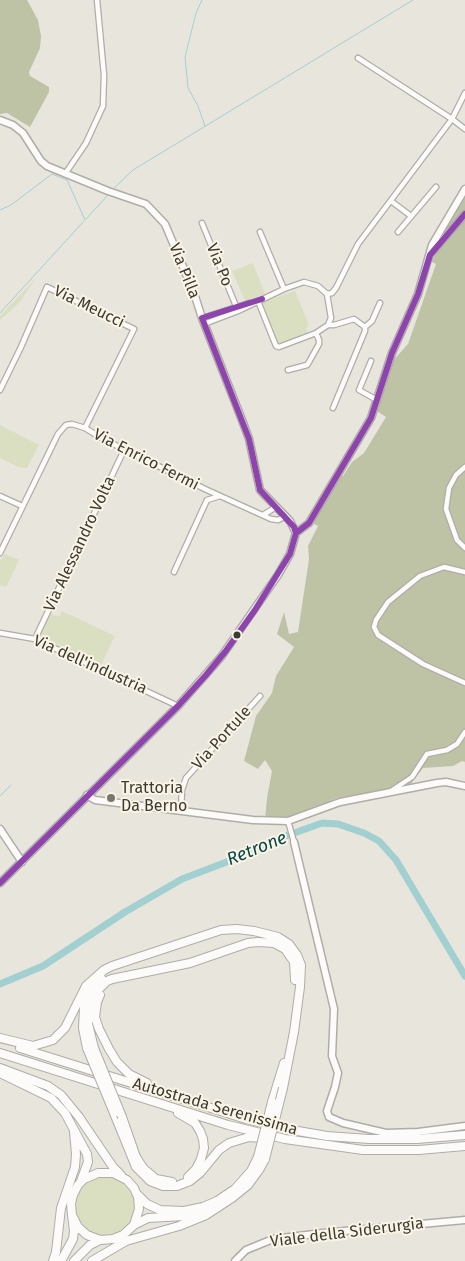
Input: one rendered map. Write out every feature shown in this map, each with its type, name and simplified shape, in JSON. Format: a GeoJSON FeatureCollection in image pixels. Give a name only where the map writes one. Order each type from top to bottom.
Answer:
{"type":"FeatureCollection","features":[{"type":"Feature","properties":{"kind":"highway"},"geometry":{"type":"LineString","coordinates":[[0,1040],[32,1046],[53,1040],[64,1028],[86,986],[104,970],[221,930],[254,931],[278,937],[289,944],[297,955],[301,965],[294,1032],[283,1088],[256,1174],[248,1185],[223,1204],[187,1224],[126,1241],[92,1261]]}},
{"type":"Feature","properties":{"kind":"highway"},"geometry":{"type":"LineString","coordinates":[[0,1068],[40,1083],[61,1095],[75,1111],[113,1167],[143,1201],[155,1209],[175,1211],[197,1209],[217,1201],[236,1189],[261,1158],[272,1102],[286,1056],[295,992],[295,968],[292,958],[285,949],[270,942],[248,943],[190,963],[107,981],[95,995],[89,1007],[90,1048],[132,1159],[139,1171],[150,1181],[166,1187],[177,1186],[190,1181],[200,1173],[222,1148],[233,1141],[243,1138],[257,1137],[321,1149],[363,1150]]}},
{"type":"Feature","properties":{"kind":"highway"},"geometry":{"type":"LineString","coordinates":[[60,1072],[118,1094],[173,1111],[191,1120],[200,1131],[204,1143],[203,1154],[196,1169],[186,1178],[177,1181],[161,1181],[151,1176],[139,1163],[122,1117],[90,1048],[84,1036],[83,1022],[88,995],[99,979],[120,963]]}},
{"type":"Feature","properties":{"kind":"highway"},"geometry":{"type":"LineString","coordinates":[[136,974],[109,985],[99,996],[96,1006],[96,1023],[108,1049],[117,1062],[129,1074],[142,1082],[205,1102],[246,1119]]}},
{"type":"Feature","properties":{"kind":"highway","name":"Autostrada Serenissima"},"geometry":{"type":"LineString","coordinates":[[0,1040],[246,1119],[292,1130],[349,1138],[417,1140],[465,1135]]}},
{"type":"Feature","properties":{"kind":"highway","name":"Autostrada Serenissima"},"geometry":{"type":"LineString","coordinates":[[0,1053],[247,1130],[304,1143],[363,1150],[418,1150],[465,1146]]}},
{"type":"Feature","properties":{"kind":"highway"},"geometry":{"type":"LineString","coordinates":[[0,1073],[51,1098],[59,1104],[72,1122],[87,1154],[88,1162],[82,1181],[72,1195],[73,1239],[62,1261]]}},
{"type":"Feature","properties":{"kind":"highway"},"geometry":{"type":"LineString","coordinates":[[53,1261],[62,1208],[75,1167],[76,1140],[72,1122]]}},
{"type":"Feature","properties":{"kind":"highway"},"geometry":{"type":"LineString","coordinates":[[82,1181],[93,1174],[104,1172],[122,1177]]}},
{"type":"Feature","properties":{"kind":"highway"},"geometry":{"type":"LineString","coordinates":[[134,1225],[139,1209],[136,1193]]}},
{"type":"Feature","properties":{"kind":"highway"},"geometry":{"type":"LineString","coordinates":[[74,1261],[90,1245],[100,1240],[118,1238],[134,1225],[148,1218],[202,1213],[223,1204]]}},
{"type":"Feature","properties":{"kind":"highway"},"geometry":{"type":"LineString","coordinates":[[72,1215],[81,1231],[100,1240]]}},
{"type":"Feature","properties":{"kind":"street"},"geometry":{"type":"LineString","coordinates":[[65,174],[86,143],[103,106],[104,75],[97,0]]}},
{"type":"Feature","properties":{"kind":"street"},"geometry":{"type":"LineString","coordinates":[[358,58],[465,129]]}},
{"type":"Feature","properties":{"kind":"street"},"geometry":{"type":"LineString","coordinates":[[327,294],[332,293],[336,288],[358,244],[452,119],[465,93]]}},
{"type":"Feature","properties":{"kind":"street","name":"Via Pilla"},"geometry":{"type":"LineString","coordinates":[[0,120],[13,125],[23,133],[41,161],[47,166],[146,204],[165,224],[194,293],[249,439],[258,483],[264,496],[281,512],[295,530]]}},
{"type":"Feature","properties":{"kind":"street"},"geometry":{"type":"LineString","coordinates":[[398,232],[436,187]]}},
{"type":"Feature","properties":{"kind":"street"},"geometry":{"type":"LineString","coordinates":[[0,883],[178,706],[221,657],[255,610],[290,554],[295,530],[309,523],[371,418],[392,353],[418,294],[432,245],[465,189]]}},
{"type":"Feature","properties":{"kind":"street"},"geometry":{"type":"LineString","coordinates":[[391,201],[412,216]]}},
{"type":"Feature","properties":{"kind":"street"},"geometry":{"type":"LineString","coordinates":[[430,255],[465,214]]}},
{"type":"Feature","properties":{"kind":"street","name":"Via Po"},"geometry":{"type":"LineString","coordinates":[[202,223],[237,309]]}},
{"type":"Feature","properties":{"kind":"street"},"geometry":{"type":"LineString","coordinates":[[260,232],[284,289]]}},
{"type":"Feature","properties":{"kind":"street"},"geometry":{"type":"LineString","coordinates":[[203,321],[304,282],[318,286],[327,294],[331,318],[328,324],[316,333],[279,347],[276,346],[258,301]]}},
{"type":"Feature","properties":{"kind":"street","name":"Via Meucci"},"geometry":{"type":"LineString","coordinates":[[0,390],[47,287],[134,329],[85,428]]}},
{"type":"Feature","properties":{"kind":"street"},"geometry":{"type":"LineString","coordinates":[[333,408],[364,335],[365,327],[372,321],[380,303]]}},
{"type":"Feature","properties":{"kind":"street"},"geometry":{"type":"LineString","coordinates":[[328,324],[334,325],[354,319],[365,327]]}},
{"type":"Feature","properties":{"kind":"street"},"geometry":{"type":"LineString","coordinates":[[288,370],[309,362],[319,344],[316,333]]}},
{"type":"Feature","properties":{"kind":"street"},"geometry":{"type":"LineString","coordinates":[[371,361],[359,390],[377,400]]}},
{"type":"Feature","properties":{"kind":"street","name":"Via Enrico Fermi"},"geometry":{"type":"LineString","coordinates":[[22,506],[58,434],[66,425],[72,424],[85,428],[124,450],[263,515],[275,520],[281,512]]}},
{"type":"Feature","properties":{"kind":"street","name":"Via Alessandro Volta"},"geometry":{"type":"LineString","coordinates":[[35,639],[124,450]]}},
{"type":"Feature","properties":{"kind":"street"},"geometry":{"type":"LineString","coordinates":[[465,467],[456,475],[449,488],[446,508],[457,540],[465,548]]}},
{"type":"Feature","properties":{"kind":"street"},"geometry":{"type":"LineString","coordinates":[[0,496],[22,506],[0,553]]}},
{"type":"Feature","properties":{"kind":"street","name":"Via Enrico Fermi"},"geometry":{"type":"LineString","coordinates":[[174,572],[207,500],[220,496]]}},
{"type":"Feature","properties":{"kind":"street"},"geometry":{"type":"LineString","coordinates":[[263,515],[281,512]]}},
{"type":"Feature","properties":{"kind":"street"},"geometry":{"type":"LineString","coordinates":[[465,572],[444,568],[420,576],[388,602],[376,620],[374,627],[378,636],[423,664],[465,683]]}},
{"type":"Feature","properties":{"kind":"street","name":"Via dell'industria"},"geometry":{"type":"LineString","coordinates":[[0,633],[35,639],[178,706]]}},
{"type":"Feature","properties":{"kind":"street","name":"Via Portule"},"geometry":{"type":"LineString","coordinates":[[181,810],[182,790],[186,778],[260,696]]}},
{"type":"Feature","properties":{"kind":"street"},"geometry":{"type":"LineString","coordinates":[[387,794],[412,777],[427,754],[447,750],[457,744],[465,732]]}},
{"type":"Feature","properties":{"kind":"street"},"geometry":{"type":"LineString","coordinates":[[87,795],[95,800],[289,824],[340,802],[387,794],[437,782],[465,786]]}},
{"type":"Feature","properties":{"kind":"street"},"geometry":{"type":"LineString","coordinates":[[289,824],[334,1009],[332,1056],[338,1073],[327,1111],[329,1116],[343,1123],[386,1132],[418,1132],[465,1126]]}},
{"type":"Feature","properties":{"kind":"street"},"geometry":{"type":"LineString","coordinates":[[0,829],[22,862]]}},
{"type":"Feature","properties":{"kind":"street","name":"Viale della Siderurgia"},"geometry":{"type":"LineString","coordinates":[[235,1261],[246,1250],[273,1239],[465,1220]]}},
{"type":"Feature","properties":{"kind":"green space"},"geometry":{"type":"Polygon","coordinates":[[[0,0],[27,0],[38,20],[41,36],[40,48],[29,72],[30,76],[49,87],[49,92],[30,127],[7,113],[0,114],[0,0]]]}},
{"type":"Feature","properties":{"kind":"green space"},"geometry":{"type":"Polygon","coordinates":[[[465,193],[465,762],[462,761],[453,766],[423,768],[410,785],[337,798],[297,815],[265,820],[272,771],[265,760],[258,769],[244,761],[256,716],[272,693],[276,676],[294,647],[277,634],[284,612],[289,634],[298,632],[309,559],[308,546],[318,526],[311,522],[338,474],[343,476],[352,462],[364,453],[386,417],[374,409],[391,363],[408,344],[436,264],[430,261],[435,245],[465,193]]]}},
{"type":"Feature","properties":{"kind":"green space"},"geometry":{"type":"Polygon","coordinates":[[[253,263],[265,294],[245,301],[232,271],[253,263]]]}},
{"type":"Feature","properties":{"kind":"green space"},"geometry":{"type":"Polygon","coordinates":[[[36,278],[19,303],[0,320],[0,316],[36,278]]]}},
{"type":"Feature","properties":{"kind":"green space"},"geometry":{"type":"Polygon","coordinates":[[[295,291],[309,325],[306,328],[308,335],[280,345],[277,344],[262,305],[263,302],[295,291]]]}},
{"type":"Feature","properties":{"kind":"green space"},"geometry":{"type":"Polygon","coordinates":[[[0,425],[39,445],[27,468],[18,467],[0,458],[0,425]]]}},
{"type":"Feature","properties":{"kind":"green space"},"geometry":{"type":"Polygon","coordinates":[[[5,554],[19,560],[6,587],[0,585],[0,561],[5,554]]]}},
{"type":"Feature","properties":{"kind":"green space"},"geometry":{"type":"Polygon","coordinates":[[[62,611],[115,636],[101,665],[40,636],[50,613],[59,617],[62,611]]]}},
{"type":"Feature","properties":{"kind":"green space"},"geometry":{"type":"Polygon","coordinates":[[[100,1176],[112,1176],[123,1181],[131,1189],[136,1200],[134,1218],[123,1231],[112,1236],[100,1236],[89,1231],[81,1223],[76,1212],[76,1200],[81,1189],[89,1181],[100,1176]]]}},
{"type":"Feature","properties":{"kind":"waterway"},"geometry":{"type":"LineString","coordinates":[[202,0],[196,13],[185,57],[188,88],[198,106],[205,126]]}},
{"type":"Feature","properties":{"kind":"waterway"},"geometry":{"type":"LineString","coordinates":[[113,189],[133,170],[413,0]]}},
{"type":"Feature","properties":{"kind":"waterway"},"geometry":{"type":"LineString","coordinates":[[0,210],[11,205],[52,174],[67,180],[85,220],[109,194]]}},
{"type":"Feature","properties":{"kind":"waterway"},"geometry":{"type":"LineString","coordinates":[[0,313],[84,221]]}},
{"type":"Feature","properties":{"kind":"waterway"},"geometry":{"type":"LineString","coordinates":[[0,796],[11,785]]}},
{"type":"Feature","properties":{"kind":"waterway","name":"Retrone"},"geometry":{"type":"LineString","coordinates":[[0,984],[43,966],[125,912],[182,879],[322,823],[338,824],[364,833],[379,841],[396,860],[465,976]]}},
{"type":"Feature","properties":{"kind":"transit line"},"geometry":{"type":"LineString","coordinates":[[296,533],[309,523],[371,418],[392,353],[418,294],[430,255],[465,214]]}},
{"type":"Feature","properties":{"kind":"transit line"},"geometry":{"type":"LineString","coordinates":[[0,883],[178,706],[206,675],[255,610],[290,554],[296,533],[294,527],[260,490],[249,439],[202,318],[262,299]]}},
{"type":"Feature","properties":{"kind":"place","name":"Trattoria Da Berno"},"geometry":{"type":"Point","coordinates":[111,798]}}]}
